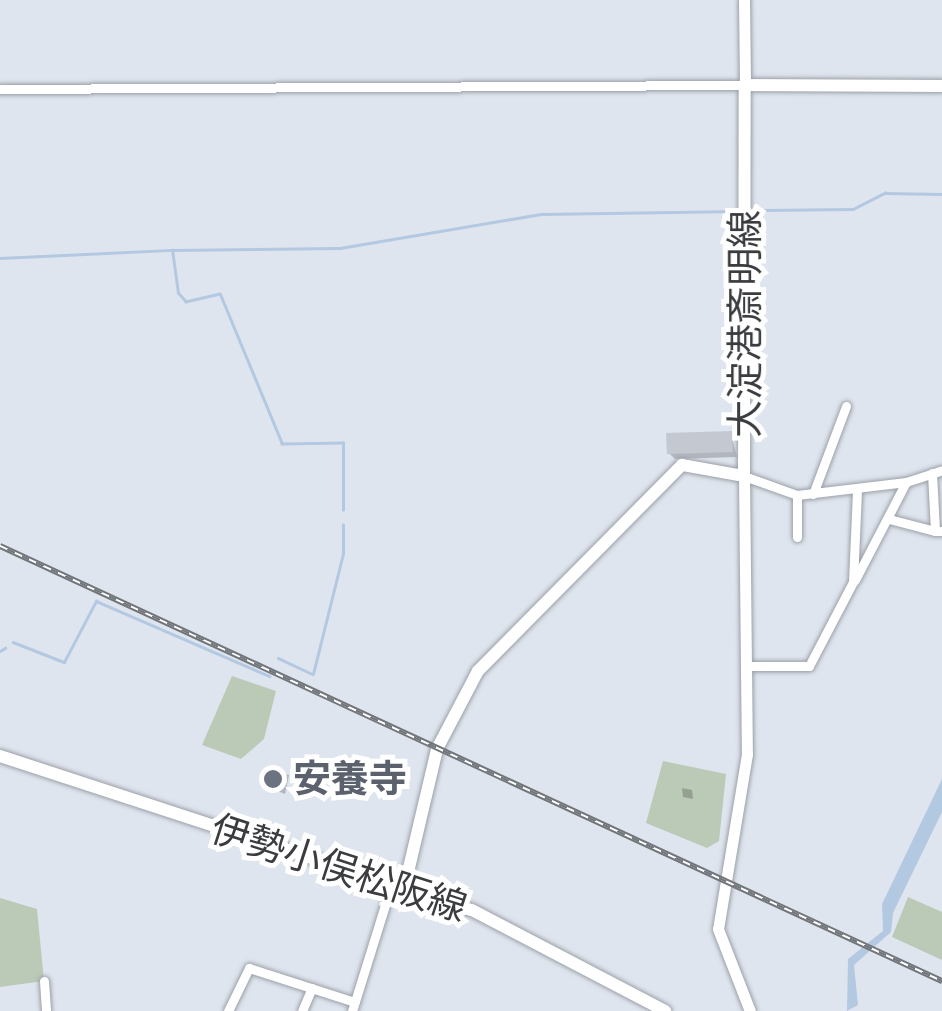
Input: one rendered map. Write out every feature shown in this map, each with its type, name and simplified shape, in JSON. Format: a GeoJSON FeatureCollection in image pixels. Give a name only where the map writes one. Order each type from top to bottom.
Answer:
{"type":"FeatureCollection","features":[{"type":"Feature","properties":{"kind":"main road"},"geometry":{"type":"LineString","coordinates":[[744,85],[942,86]]}},
{"type":"Feature","properties":{"kind":"main road","name":"大淀港斎明線"},"geometry":{"type":"LineString","coordinates":[[398,887],[439,745],[478,671],[682,465],[744,476],[744,85]]}},
{"type":"Feature","properties":{"kind":"main road","name":"伊勢小俣松阪線"},"geometry":{"type":"LineString","coordinates":[[0,756],[490,918],[665,1011]]}},
{"type":"Feature","properties":{"kind":"street"},"geometry":{"type":"LineString","coordinates":[[0,89],[744,85],[744,0]]}},
{"type":"Feature","properties":{"kind":"street"},"geometry":{"type":"LineString","coordinates":[[813,494],[846,406]]}},
{"type":"Feature","properties":{"kind":"street"},"geometry":{"type":"LineString","coordinates":[[750,1011],[718,929],[747,754],[744,476],[797,495],[906,482],[937,472],[939,531],[888,519]]}},
{"type":"Feature","properties":{"kind":"street"},"geometry":{"type":"LineString","coordinates":[[747,666],[809,666],[906,482]]}},
{"type":"Feature","properties":{"kind":"street"},"geometry":{"type":"LineString","coordinates":[[853,582],[857,490]]}},
{"type":"Feature","properties":{"kind":"street"},"geometry":{"type":"LineString","coordinates":[[797,495],[797,538]]}},
{"type":"Feature","properties":{"kind":"street"},"geometry":{"type":"LineString","coordinates":[[228,1011],[249,968],[353,1006],[398,887]]}},
{"type":"Feature","properties":{"kind":"street"},"geometry":{"type":"LineString","coordinates":[[44,981],[46,1011]]}},
{"type":"Feature","properties":{"kind":"street"},"geometry":{"type":"LineString","coordinates":[[302,1011],[312,988]]}},
{"type":"Feature","properties":{"kind":"green space"},"geometry":{"type":"Polygon","coordinates":[[[232,676],[276,691],[264,739],[241,759],[202,745],[232,676]]]}},
{"type":"Feature","properties":{"kind":"green space"},"geometry":{"type":"Polygon","coordinates":[[[663,761],[726,774],[719,841],[707,848],[646,823],[663,761]]]}},
{"type":"Feature","properties":{"kind":"green space"},"geometry":{"type":"Polygon","coordinates":[[[908,897],[942,912],[942,960],[892,937],[908,897]]]}},
{"type":"Feature","properties":{"kind":"green space"},"geometry":{"type":"Polygon","coordinates":[[[0,898],[37,909],[44,981],[0,987],[0,898]]]}},
{"type":"Feature","properties":{"kind":"water"},"geometry":{"type":"Polygon","coordinates":[[[942,779],[942,812],[893,913],[891,932],[854,965],[858,1005],[847,1011],[848,959],[883,931],[882,904],[942,779]]]}},
{"type":"Feature","properties":{"kind":"building"},"geometry":{"type":"Polygon","coordinates":[[[732,431],[733,452],[667,454],[666,433],[732,431]]]}},
{"type":"Feature","properties":{"kind":"building","name":"安養寺"},"geometry":{"type":"Polygon","coordinates":[[[273,765],[282,769],[286,778],[282,787],[273,791],[264,787],[260,778],[264,769],[273,765]]]}},
{"type":"Feature","properties":{"kind":"waterway"},"geometry":{"type":"LineString","coordinates":[[757,210],[853,209],[885,193],[942,194]]}},
{"type":"Feature","properties":{"kind":"waterway"},"geometry":{"type":"LineString","coordinates":[[343,510],[343,443],[282,444],[220,294],[186,302],[178,293],[172,250],[340,248],[542,214],[738,211]]}},
{"type":"Feature","properties":{"kind":"waterway"},"geometry":{"type":"LineString","coordinates":[[0,258],[172,250]]}},
{"type":"Feature","properties":{"kind":"waterway"},"geometry":{"type":"LineString","coordinates":[[278,658],[313,674],[343,554],[343,525]]}},
{"type":"Feature","properties":{"kind":"waterway"},"geometry":{"type":"LineString","coordinates":[[13,642],[64,662],[96,601],[269,676]]}},
{"type":"Feature","properties":{"kind":"waterway"},"geometry":{"type":"LineString","coordinates":[[0,651],[5,648]]}},
{"type":"Feature","properties":{"kind":"railway"},"geometry":{"type":"LineString","coordinates":[[0,546],[942,981]]}},
{"type":"Feature","properties":{"kind":"place","name":"安養寺"},"geometry":{"type":"Point","coordinates":[273,779]}}]}
